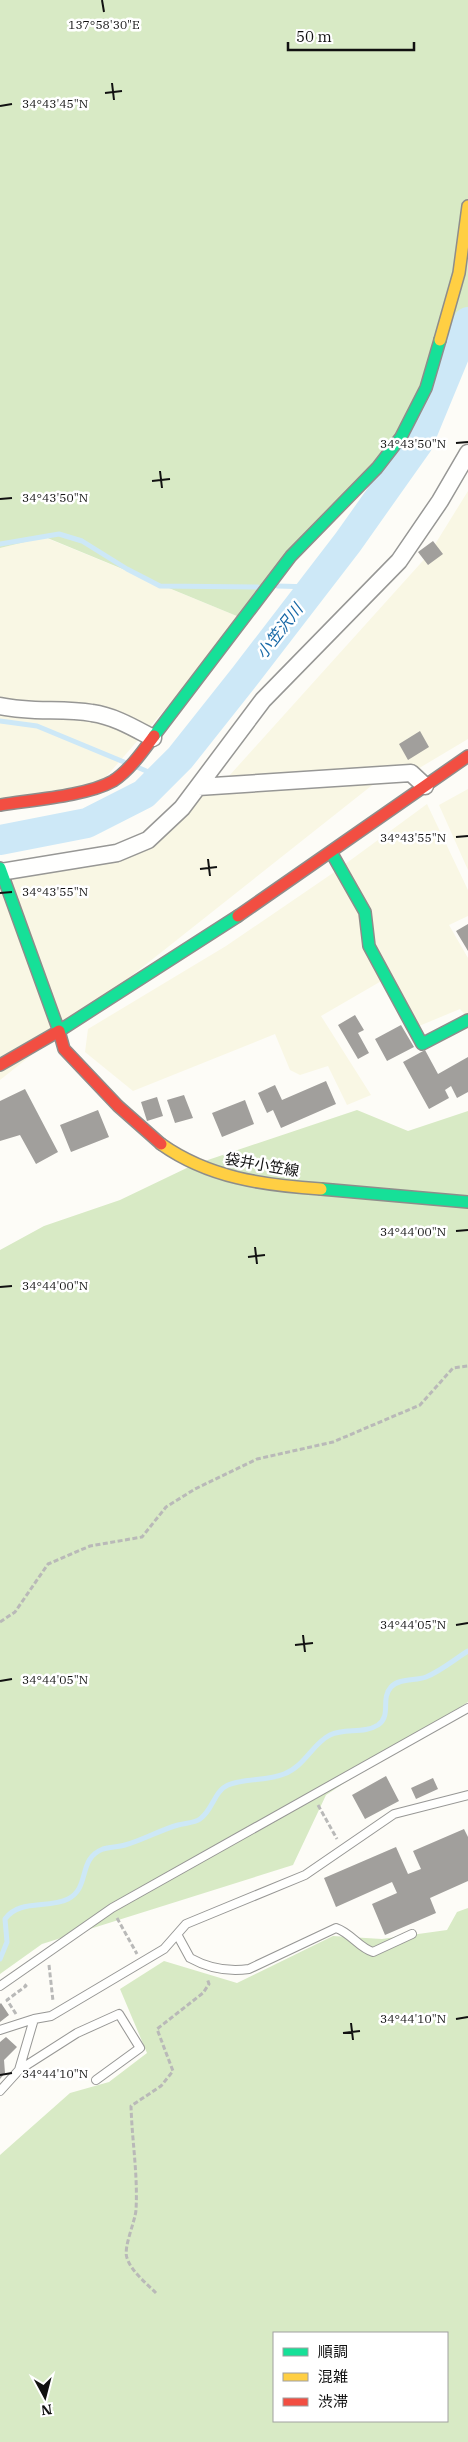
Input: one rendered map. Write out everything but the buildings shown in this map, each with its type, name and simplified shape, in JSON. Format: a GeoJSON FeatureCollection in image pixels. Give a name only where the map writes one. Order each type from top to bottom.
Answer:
{"type":"FeatureCollection","features":[{"type":"Feature","properties":{"kind":"street"},"geometry":{"type":"LineString","coordinates":[[0,805],[88,790],[113,781],[138,757],[291,556],[377,468],[401,437],[426,388],[459,273],[468,206]]}},
{"type":"Feature","properties":{"kind":"street"},"geometry":{"type":"LineString","coordinates":[[0,870],[117,854],[148,840],[182,808],[263,700],[399,561],[440,501],[468,452]]}},
{"type":"Feature","properties":{"kind":"street"},"geometry":{"type":"LineString","coordinates":[[0,706],[18,710],[93,713],[124,723],[153,738]]}},
{"type":"Feature","properties":{"kind":"street"},"geometry":{"type":"LineString","coordinates":[[0,1065],[59,1031],[206,938],[468,756]]}},
{"type":"Feature","properties":{"kind":"street"},"geometry":{"type":"LineString","coordinates":[[198,787],[411,773],[425,786]]}},
{"type":"Feature","properties":{"kind":"street"},"geometry":{"type":"LineString","coordinates":[[331,852],[365,912],[369,946],[422,1044],[468,1020]]}},
{"type":"Feature","properties":{"kind":"street","name":"袋井小笠線"},"geometry":{"type":"LineString","coordinates":[[0,870],[64,1049],[147,1133],[178,1156],[201,1167],[230,1177],[279,1186],[468,1202]]}},
{"type":"Feature","properties":{"kind":"lane"},"geometry":{"type":"LineString","coordinates":[[0,1986],[112,1908],[468,1708]]}},
{"type":"Feature","properties":{"kind":"lane"},"geometry":{"type":"LineString","coordinates":[[0,2030],[54,2014],[164,1949],[178,1936],[186,1924],[305,1875],[394,1814],[468,1795]]}},
{"type":"Feature","properties":{"kind":"lane"},"geometry":{"type":"LineString","coordinates":[[178,1936],[190,1958],[215,1968],[234,1972],[249,1969],[336,1928],[343,1930],[367,1950],[373,1952],[412,1934]]}},
{"type":"Feature","properties":{"kind":"lane"},"geometry":{"type":"LineString","coordinates":[[0,2091],[20,2070],[77,2033],[119,2014],[140,2048],[96,2080]]}},
{"type":"Feature","properties":{"kind":"lane"},"geometry":{"type":"LineString","coordinates":[[20,2070],[34,2019]]}},
{"type":"Feature","properties":{"kind":"path"},"geometry":{"type":"LineString","coordinates":[[0,1622],[15,1612],[48,1564],[90,1546],[142,1537],[166,1507],[195,1489],[257,1459],[333,1442],[420,1405],[453,1368],[468,1366]]}},
{"type":"Feature","properties":{"kind":"path"},"geometry":{"type":"LineString","coordinates":[[313,1795],[342,1848]]}},
{"type":"Feature","properties":{"kind":"path"},"geometry":{"type":"LineString","coordinates":[[112,1908],[142,1963]]}},
{"type":"Feature","properties":{"kind":"path"},"geometry":{"type":"LineString","coordinates":[[47,1952],[54,2014]]}},
{"type":"Feature","properties":{"kind":"path"},"geometry":{"type":"LineString","coordinates":[[156,2293],[125,2256],[136,2211],[136,2162],[132,2137],[131,2106],[161,2086],[173,2071],[158,2029],[203,1992],[208,1984],[207,1976],[188,1965],[190,1958]]}},
{"type":"Feature","properties":{"kind":"path"},"geometry":{"type":"LineString","coordinates":[[16,1974],[26,1986],[7,2000],[22,2022]]}},
{"type":"Feature","properties":{"kind":"shaded area"},"geometry":{"type":"Polygon","coordinates":[[[468,491],[468,739],[411,773],[385,775],[0,1080],[0,875],[104,855],[155,833],[198,787],[220,786],[429,554],[468,491]]]}},
{"type":"Feature","properties":{"kind":"shaded area"},"geometry":{"type":"Polygon","coordinates":[[[44,537],[244,619],[98,786],[0,804],[0,548],[44,537]]]}},
{"type":"Feature","properties":{"kind":"shaded area"},"geometry":{"type":"Polygon","coordinates":[[[468,789],[468,870],[439,805],[468,789]]]}},
{"type":"Feature","properties":{"kind":"shaded area"},"geometry":{"type":"Polygon","coordinates":[[[427,804],[468,890],[468,916],[449,925],[468,958],[468,1015],[466,1016],[460,1009],[419,1026],[390,976],[321,1016],[371,1095],[347,1105],[328,1066],[300,1075],[290,1070],[275,1034],[133,1091],[85,1052],[88,1029],[226,946],[333,873],[427,804]]]}},
{"type":"Feature","properties":{"kind":"green space"},"geometry":{"type":"Polygon","coordinates":[[[0,0],[468,0],[468,347],[244,619],[45,537],[0,548],[0,0]]]}},
{"type":"Feature","properties":{"kind":"green space"},"geometry":{"type":"Polygon","coordinates":[[[357,1110],[408,1131],[468,1111],[468,1702],[326,1795],[293,1865],[42,1944],[0,1974],[0,1250],[44,1226],[120,1200],[193,1165],[357,1110]]]}},
{"type":"Feature","properties":{"kind":"green space"},"geometry":{"type":"Polygon","coordinates":[[[468,1908],[468,2442],[0,2442],[0,2155],[70,2093],[109,2082],[147,2053],[120,1989],[164,1961],[237,1983],[333,1936],[382,1939],[447,1930],[457,1912],[468,1908]]]}},
{"type":"Feature","properties":{"kind":"waterway","name":"小笠沢川"},"geometry":{"type":"LineString","coordinates":[[0,840],[87,823],[144,794],[180,758],[348,542],[418,443],[468,322]]}},
{"type":"Feature","properties":{"kind":"waterway"},"geometry":{"type":"LineString","coordinates":[[0,544],[59,534],[82,541],[127,569],[160,586],[258,587]]}},
{"type":"Feature","properties":{"kind":"waterway"},"geometry":{"type":"LineString","coordinates":[[277,586],[313,587]]}},
{"type":"Feature","properties":{"kind":"waterway"},"geometry":{"type":"LineString","coordinates":[[0,721],[37,726],[124,762]]}},
{"type":"Feature","properties":{"kind":"waterway"},"geometry":{"type":"LineString","coordinates":[[137,767],[160,777]]}},
{"type":"Feature","properties":{"kind":"waterway"},"geometry":{"type":"LineString","coordinates":[[0,1959],[7,1942],[5,1919],[18,1909],[60,1902],[75,1894],[80,1888],[90,1859],[95,1854],[103,1849],[125,1845],[171,1827],[198,1820],[208,1811],[223,1788],[228,1785],[284,1774],[298,1766],[319,1743],[330,1735],[373,1728],[384,1717],[386,1697],[394,1684],[432,1674],[468,1651]]}},
{"type":"Feature","properties":{"kind":"traffic: fast"},"geometry":{"type":"LineString","coordinates":[[154,736],[291,556],[377,468],[401,437],[426,388],[440,340]]}},
{"type":"Feature","properties":{"kind":"traffic: fast"},"geometry":{"type":"LineString","coordinates":[[331,852],[365,912],[369,946],[422,1044],[468,1020]]}},
{"type":"Feature","properties":{"kind":"traffic: fast"},"geometry":{"type":"LineString","coordinates":[[0,868],[59,1031],[238,916]]}},
{"type":"Feature","properties":{"kind":"traffic: fast"},"geometry":{"type":"LineString","coordinates":[[321,1189],[468,1202]]}},
{"type":"Feature","properties":{"kind":"traffic: slow"},"geometry":{"type":"LineString","coordinates":[[440,340],[459,273],[468,206]]}},
{"type":"Feature","properties":{"kind":"traffic: slow"},"geometry":{"type":"LineString","coordinates":[[161,1144],[179,1156],[198,1165],[237,1178],[278,1185],[321,1189]]}},
{"type":"Feature","properties":{"kind":"traffic: jam"},"geometry":{"type":"LineString","coordinates":[[0,805],[74,794],[102,786],[125,772],[154,736]]}},
{"type":"Feature","properties":{"kind":"traffic: jam"},"geometry":{"type":"LineString","coordinates":[[238,916],[468,756]]}},
{"type":"Feature","properties":{"kind":"traffic: jam"},"geometry":{"type":"LineString","coordinates":[[0,1065],[59,1031],[64,1049],[118,1106],[161,1144]]}}]}
